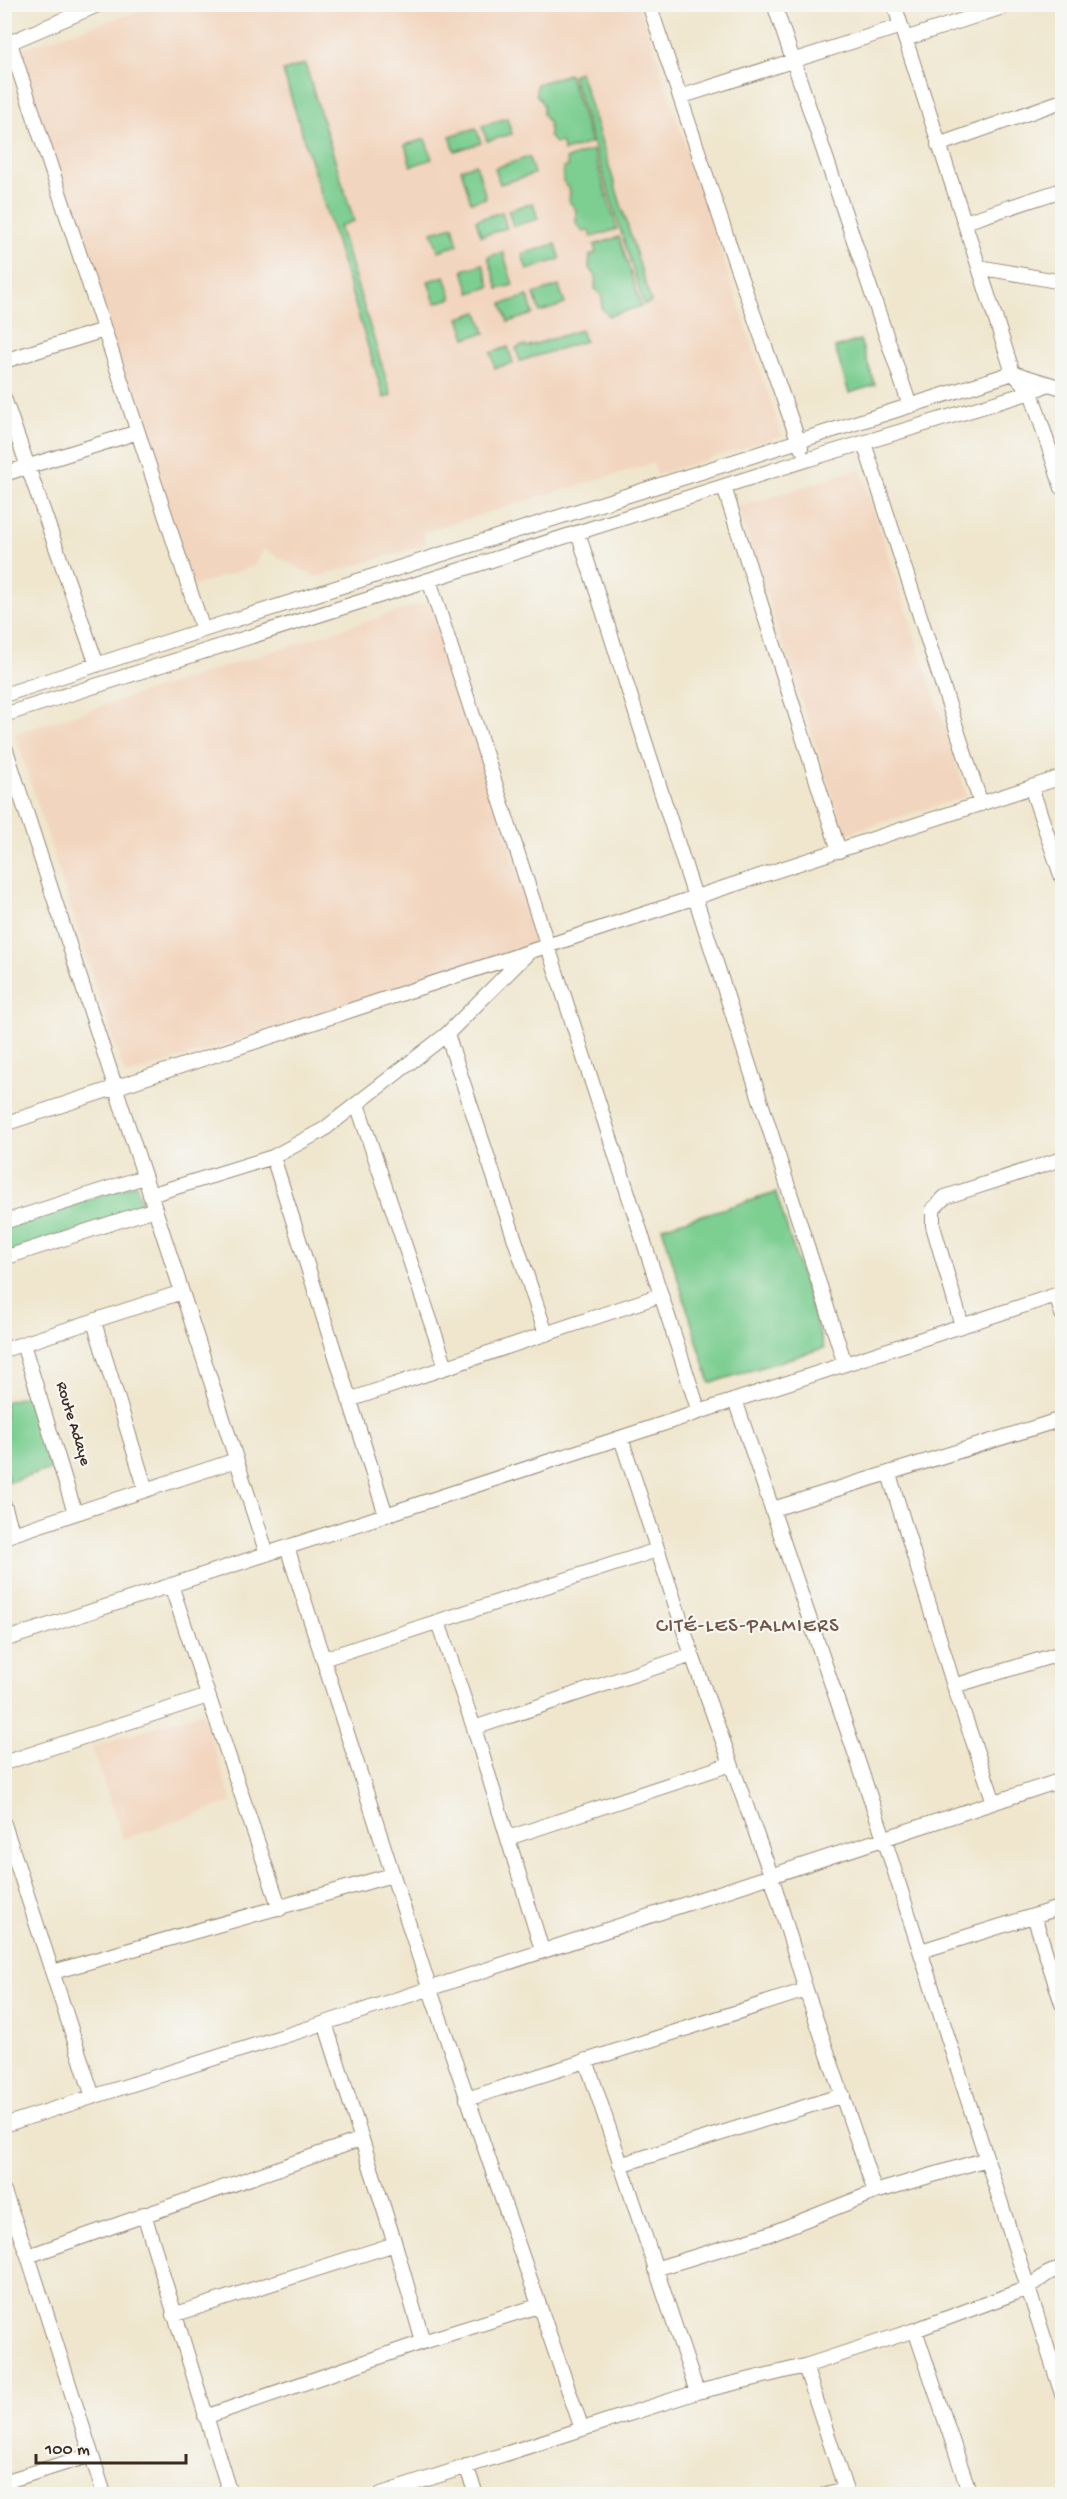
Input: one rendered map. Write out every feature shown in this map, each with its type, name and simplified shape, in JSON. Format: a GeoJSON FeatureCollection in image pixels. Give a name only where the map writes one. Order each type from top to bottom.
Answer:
{"type":"FeatureCollection","features":[{"type":"Feature","properties":{"kind":"street"},"geometry":{"type":"LineString","coordinates":[[100,4],[7,44],[203,630]]}},
{"type":"Feature","properties":{"kind":"street"},"geometry":{"type":"LineString","coordinates":[[649,4],[735,262],[806,460]]}},
{"type":"Feature","properties":{"kind":"street"},"geometry":{"type":"LineString","coordinates":[[774,4],[910,406]]}},
{"type":"Feature","properties":{"kind":"street"},"geometry":{"type":"LineString","coordinates":[[894,4],[1013,373],[1031,392],[1062,488]]}},
{"type":"Feature","properties":{"kind":"street"},"geometry":{"type":"LineString","coordinates":[[680,97],[793,61],[1012,4]]}},
{"type":"Feature","properties":{"kind":"street"},"geometry":{"type":"LineString","coordinates":[[938,145],[1062,101]]}},
{"type":"Feature","properties":{"kind":"street"},"geometry":{"type":"LineString","coordinates":[[964,222],[1062,190]]}},
{"type":"Feature","properties":{"kind":"street"},"geometry":{"type":"LineString","coordinates":[[979,267],[1062,282]]}},
{"type":"Feature","properties":{"kind":"street"},"geometry":{"type":"LineString","coordinates":[[4,361],[104,330]]}},
{"type":"Feature","properties":{"kind":"street"},"geometry":{"type":"LineString","coordinates":[[4,695],[1013,373],[1046,385],[1062,388]]}},
{"type":"Feature","properties":{"kind":"street"},"geometry":{"type":"LineString","coordinates":[[4,715],[806,460],[1031,392],[1046,385]]}},
{"type":"Feature","properties":{"kind":"street"},"geometry":{"type":"LineString","coordinates":[[4,398],[97,665]]}},
{"type":"Feature","properties":{"kind":"street"},"geometry":{"type":"LineString","coordinates":[[4,474],[138,432]]}},
{"type":"Feature","properties":{"kind":"street"},"geometry":{"type":"LineString","coordinates":[[864,443],[981,804]]}},
{"type":"Feature","properties":{"kind":"street"},"geometry":{"type":"LineString","coordinates":[[724,487],[839,851]]}},
{"type":"Feature","properties":{"kind":"street"},"geometry":{"type":"LineString","coordinates":[[578,533],[845,1364]]}},
{"type":"Feature","properties":{"kind":"street"},"geometry":{"type":"LineString","coordinates":[[429,580],[699,1412]]}},
{"type":"Feature","properties":{"kind":"street"},"geometry":{"type":"LineString","coordinates":[[4,744],[267,1554]]}},
{"type":"Feature","properties":{"kind":"street"},"geometry":{"type":"LineString","coordinates":[[4,1124],[1062,777]]}},
{"type":"Feature","properties":{"kind":"street"},"geometry":{"type":"LineString","coordinates":[[1031,788],[1062,878]]}},
{"type":"Feature","properties":{"kind":"street"},"geometry":{"type":"LineString","coordinates":[[4,1258],[273,1157],[323,1130],[447,1034],[531,950]]}},
{"type":"Feature","properties":{"kind":"street"},"geometry":{"type":"LineString","coordinates":[[447,1034],[546,1334]]}},
{"type":"Feature","properties":{"kind":"street"},"geometry":{"type":"LineString","coordinates":[[357,1104],[446,1367]]}},
{"type":"Feature","properties":{"kind":"street"},"geometry":{"type":"LineString","coordinates":[[273,1157],[386,1515]]}},
{"type":"Feature","properties":{"kind":"street"},"geometry":{"type":"LineString","coordinates":[[962,1326],[933,1226],[933,1209],[945,1197],[1062,1159]]}},
{"type":"Feature","properties":{"kind":"street"},"geometry":{"type":"LineString","coordinates":[[4,1222],[144,1177]]}},
{"type":"Feature","properties":{"kind":"street"},"geometry":{"type":"LineString","coordinates":[[4,1350],[27,1346],[182,1292]]}},
{"type":"Feature","properties":{"kind":"street"},"geometry":{"type":"LineString","coordinates":[[4,1640],[1059,1294],[1062,1314]]}},
{"type":"Feature","properties":{"kind":"street"},"geometry":{"type":"LineString","coordinates":[[350,1400],[661,1295]]}},
{"type":"Feature","properties":{"kind":"street"},"geometry":{"type":"LineString","coordinates":[[94,1322],[146,1490]]}},
{"type":"Feature","properties":{"kind":"street"},"geometry":{"type":"LineString","coordinates":[[27,1346],[78,1512]]}},
{"type":"Feature","properties":{"kind":"street"},"geometry":{"type":"LineString","coordinates":[[735,1400],[884,1838],[1062,2394]]}},
{"type":"Feature","properties":{"kind":"street"},"geometry":{"type":"LineString","coordinates":[[773,1509],[1062,1419]]}},
{"type":"Feature","properties":{"kind":"street"},"geometry":{"type":"LineString","coordinates":[[621,1438],[692,1655],[771,1875],[806,1990],[875,2192]]}},
{"type":"Feature","properties":{"kind":"street"},"geometry":{"type":"LineString","coordinates":[[4,1505],[9,1535],[236,1460]]}},
{"type":"Feature","properties":{"kind":"street"},"geometry":{"type":"LineString","coordinates":[[889,1474],[954,1686],[994,1802]]}},
{"type":"Feature","properties":{"kind":"street"},"geometry":{"type":"LineString","coordinates":[[287,1547],[429,1987],[582,2429]]}},
{"type":"Feature","properties":{"kind":"street"},"geometry":{"type":"LineString","coordinates":[[322,1659],[657,1550]]}},
{"type":"Feature","properties":{"kind":"street"},"geometry":{"type":"LineString","coordinates":[[171,1585],[280,1909]]}},
{"type":"Feature","properties":{"kind":"street"},"geometry":{"type":"LineString","coordinates":[[438,1622],[474,1728],[542,1950]]}},
{"type":"Feature","properties":{"kind":"street"},"geometry":{"type":"LineString","coordinates":[[954,1686],[1062,1653]]}},
{"type":"Feature","properties":{"kind":"street"},"geometry":{"type":"LineString","coordinates":[[474,1728],[692,1655]]}},
{"type":"Feature","properties":{"kind":"street"},"geometry":{"type":"LineString","coordinates":[[4,1764],[208,1696]]}},
{"type":"Feature","properties":{"kind":"street"},"geometry":{"type":"LineString","coordinates":[[508,1838],[731,1764]]}},
{"type":"Feature","properties":{"kind":"street"},"geometry":{"type":"LineString","coordinates":[[4,2125],[324,2023],[1062,1780]]}},
{"type":"Feature","properties":{"kind":"street"},"geometry":{"type":"LineString","coordinates":[[4,1824],[93,2097]]}},
{"type":"Feature","properties":{"kind":"street"},"geometry":{"type":"LineString","coordinates":[[53,1972],[280,1909],[392,1875]]}},
{"type":"Feature","properties":{"kind":"street"},"geometry":{"type":"LineString","coordinates":[[921,1951],[1062,1907]]}},
{"type":"Feature","properties":{"kind":"street"},"geometry":{"type":"LineString","coordinates":[[1034,1916],[1062,2004]]}},
{"type":"Feature","properties":{"kind":"street"},"geometry":{"type":"LineString","coordinates":[[468,2099],[806,1990]]}},
{"type":"Feature","properties":{"kind":"street"},"geometry":{"type":"LineString","coordinates":[[324,2023],[395,2244],[423,2342]]}},
{"type":"Feature","properties":{"kind":"street"},"geometry":{"type":"LineString","coordinates":[[586,2060],[697,2392]]}},
{"type":"Feature","properties":{"kind":"street"},"geometry":{"type":"LineString","coordinates":[[621,2165],[843,2095]]}},
{"type":"Feature","properties":{"kind":"street"},"geometry":{"type":"LineString","coordinates":[[28,2256],[362,2139]]}},
{"type":"Feature","properties":{"kind":"street"},"geometry":{"type":"LineString","coordinates":[[655,2269],[769,2234],[875,2192],[987,2159]]}},
{"type":"Feature","properties":{"kind":"street"},"geometry":{"type":"LineString","coordinates":[[4,2192],[28,2256],[104,2494]]}},
{"type":"Feature","properties":{"kind":"street"},"geometry":{"type":"LineString","coordinates":[[144,2214],[173,2315],[230,2494]]}},
{"type":"Feature","properties":{"kind":"street"},"geometry":{"type":"LineString","coordinates":[[173,2315],[395,2244]]}},
{"type":"Feature","properties":{"kind":"street"},"geometry":{"type":"LineString","coordinates":[[381,2494],[697,2392],[805,2366],[915,2330],[1028,2288],[1047,2274],[1062,2267]]}},
{"type":"Feature","properties":{"kind":"street"},"geometry":{"type":"LineString","coordinates":[[205,2417],[423,2342],[538,2306]]}},
{"type":"Feature","properties":{"kind":"street"},"geometry":{"type":"LineString","coordinates":[[915,2330],[970,2494]]}},
{"type":"Feature","properties":{"kind":"street"},"geometry":{"type":"LineString","coordinates":[[805,2366],[846,2492],[826,2494]]}},
{"type":"Feature","properties":{"kind":"street"},"geometry":{"type":"LineString","coordinates":[[4,2482],[92,2455]]}},
{"type":"Feature","properties":{"kind":"street"},"geometry":{"type":"LineString","coordinates":[[466,2466],[476,2494]]}},
{"type":"Feature","properties":{"kind":"shaded area"},"geometry":{"type":"Polygon","coordinates":[[[160,5],[639,5],[782,436],[657,475],[653,463],[423,532],[426,545],[316,577],[264,549],[254,566],[191,587],[16,50],[160,5]]]}},
{"type":"Feature","properties":{"kind":"shaded area"},"geometry":{"type":"Polygon","coordinates":[[[860,469],[967,796],[845,834],[738,507],[860,469]]]}},
{"type":"Feature","properties":{"kind":"shaded area"},"geometry":{"type":"Polygon","coordinates":[[[430,601],[541,942],[125,1076],[15,734],[430,601]]]}},
{"type":"Feature","properties":{"kind":"shaded area"},"geometry":{"type":"Polygon","coordinates":[[[202,1712],[232,1802],[123,1839],[92,1747],[202,1712]]]}},
{"type":"Feature","properties":{"kind":"green space"},"geometry":{"type":"Polygon","coordinates":[[[305,64],[354,221],[339,226],[391,395],[384,398],[283,71],[305,64]]]}},
{"type":"Feature","properties":{"kind":"green space"},"geometry":{"type":"Polygon","coordinates":[[[580,72],[651,302],[644,305],[572,75],[580,72]]]}},
{"type":"Feature","properties":{"kind":"green space"},"geometry":{"type":"Polygon","coordinates":[[[569,74],[591,143],[564,151],[561,142],[555,143],[549,136],[549,124],[543,114],[543,104],[536,94],[537,84],[569,74]]]}},
{"type":"Feature","properties":{"kind":"green space"},"geometry":{"type":"Polygon","coordinates":[[[507,118],[512,134],[487,141],[482,126],[507,118]]]}},
{"type":"Feature","properties":{"kind":"green space"},"geometry":{"type":"Polygon","coordinates":[[[476,128],[481,143],[455,151],[450,136],[476,128]]]}},
{"type":"Feature","properties":{"kind":"green space"},"geometry":{"type":"Polygon","coordinates":[[[425,139],[432,159],[411,166],[405,145],[425,139]]]}},
{"type":"Feature","properties":{"kind":"green space"},"geometry":{"type":"Polygon","coordinates":[[[593,150],[617,229],[592,237],[589,230],[583,232],[576,223],[576,210],[569,201],[570,190],[563,181],[563,168],[568,166],[566,159],[593,150]]]}},
{"type":"Feature","properties":{"kind":"green space"},"geometry":{"type":"Polygon","coordinates":[[[529,157],[534,174],[500,184],[495,168],[529,157]]]}},
{"type":"Feature","properties":{"kind":"green space"},"geometry":{"type":"Polygon","coordinates":[[[476,164],[486,198],[471,202],[461,169],[476,164]]]}},
{"type":"Feature","properties":{"kind":"green space"},"geometry":{"type":"Polygon","coordinates":[[[533,203],[538,219],[513,226],[508,210],[533,203]]]}},
{"type":"Feature","properties":{"kind":"green space"},"geometry":{"type":"Polygon","coordinates":[[[502,212],[507,228],[481,236],[476,220],[502,212]]]}},
{"type":"Feature","properties":{"kind":"green space"},"geometry":{"type":"Polygon","coordinates":[[[453,226],[458,245],[438,251],[432,232],[453,226]]]}},
{"type":"Feature","properties":{"kind":"green space"},"geometry":{"type":"Polygon","coordinates":[[[619,237],[641,306],[609,316],[602,309],[602,296],[595,288],[596,276],[589,267],[590,255],[596,253],[594,245],[619,237]]]}},
{"type":"Feature","properties":{"kind":"green space"},"geometry":{"type":"Polygon","coordinates":[[[556,244],[560,259],[527,270],[522,254],[556,244]]]}},
{"type":"Feature","properties":{"kind":"green space"},"geometry":{"type":"Polygon","coordinates":[[[503,252],[513,285],[498,289],[488,257],[503,252]]]}},
{"type":"Feature","properties":{"kind":"green space"},"geometry":{"type":"Polygon","coordinates":[[[483,264],[490,287],[470,293],[463,270],[483,264]]]}},
{"type":"Feature","properties":{"kind":"green space"},"geometry":{"type":"Polygon","coordinates":[[[445,276],[452,298],[435,303],[428,281],[445,276]]]}},
{"type":"Feature","properties":{"kind":"green space"},"geometry":{"type":"Polygon","coordinates":[[[559,286],[565,304],[540,312],[534,294],[559,286]]]}},
{"type":"Feature","properties":{"kind":"green space"},"geometry":{"type":"Polygon","coordinates":[[[528,296],[533,314],[508,322],[502,304],[528,296]]]}},
{"type":"Feature","properties":{"kind":"green space"},"geometry":{"type":"Polygon","coordinates":[[[478,312],[485,333],[466,338],[459,318],[478,312]]]}},
{"type":"Feature","properties":{"kind":"green space"},"geometry":{"type":"Polygon","coordinates":[[[581,330],[585,341],[520,361],[516,348],[581,330]]]}},
{"type":"Feature","properties":{"kind":"green space"},"geometry":{"type":"Polygon","coordinates":[[[860,340],[875,385],[849,393],[835,348],[860,340]]]}},
{"type":"Feature","properties":{"kind":"green space"},"geometry":{"type":"Polygon","coordinates":[[[508,347],[513,363],[495,368],[491,353],[508,347]]]}},
{"type":"Feature","properties":{"kind":"green space"},"geometry":{"type":"Polygon","coordinates":[[[136,1184],[144,1209],[5,1254],[4,1226],[136,1184]]]}},
{"type":"Feature","properties":{"kind":"green space"},"geometry":{"type":"Polygon","coordinates":[[[776,1193],[824,1348],[710,1383],[662,1227],[776,1193]]]}},
{"type":"Feature","properties":{"kind":"green space"},"geometry":{"type":"Polygon","coordinates":[[[29,1395],[52,1469],[9,1482],[5,1467],[5,1402],[29,1395]]]}},
{"type":"Feature","properties":{"kind":"district","name":"CITÉ-LES-PALMIERS"},"geometry":{"type":"Point","coordinates":[748,1627]}}]}
